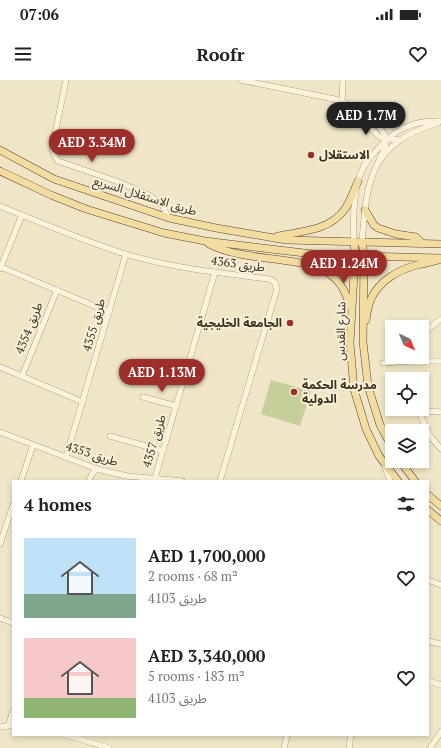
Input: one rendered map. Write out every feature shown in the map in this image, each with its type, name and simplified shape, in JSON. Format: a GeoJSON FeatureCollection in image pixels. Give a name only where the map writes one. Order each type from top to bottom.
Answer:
{"type":"FeatureCollection","features":[{"type":"Feature","properties":{"kind":"main road","name":"طريق الاستقلال السريع"},"geometry":{"type":"LineString","coordinates":[[0,150],[54,179],[169,218],[270,238],[302,241],[441,244]]}},
{"type":"Feature","properties":{"kind":"main road"},"geometry":{"type":"LineString","coordinates":[[0,171],[50,195],[86,210],[164,233],[205,242],[302,254],[441,258]]}},
{"type":"Feature","properties":{"kind":"main road"},"geometry":{"type":"LineString","coordinates":[[270,238],[312,230],[327,225],[346,208],[358,180]]}},
{"type":"Feature","properties":{"kind":"main road"},"geometry":{"type":"LineString","coordinates":[[364,210],[374,226],[383,231],[416,237],[423,244]]}},
{"type":"Feature","properties":{"kind":"main road"},"geometry":{"type":"LineString","coordinates":[[205,242],[218,248],[244,254],[300,263],[320,268],[338,281],[345,293],[351,314]]}},
{"type":"Feature","properties":{"kind":"main road","name":"شارع القدس"},"geometry":{"type":"LineString","coordinates":[[354,242],[355,256],[350,344],[354,389],[366,429],[379,456],[397,480]]}},
{"type":"Feature","properties":{"kind":"main road","name":"شارع القدس"},"geometry":{"type":"LineString","coordinates":[[362,242],[364,256],[363,342],[368,386],[380,425],[385,434]]}},
{"type":"Feature","properties":{"kind":"main road"},"geometry":{"type":"LineString","coordinates":[[363,342],[371,299],[379,286],[391,276],[404,269],[432,263],[441,258]]}},
{"type":"Feature","properties":{"kind":"main road"},"geometry":{"type":"LineString","coordinates":[[405,468],[414,480]]}},
{"type":"Feature","properties":{"kind":"main road"},"geometry":{"type":"LineString","coordinates":[[429,496],[441,506]]}},
{"type":"Feature","properties":{"kind":"main road"},"geometry":{"type":"LineString","coordinates":[[429,511],[441,520]]}},
{"type":"Feature","properties":{"kind":"street"},"geometry":{"type":"LineString","coordinates":[[66,80],[52,149],[58,161],[130,187],[154,198],[162,204],[169,218]]}},
{"type":"Feature","properties":{"kind":"street"},"geometry":{"type":"LineString","coordinates":[[241,80],[342,101],[363,115],[366,124],[381,138],[386,140],[399,140]]}},
{"type":"Feature","properties":{"kind":"street"},"geometry":{"type":"LineString","coordinates":[[342,101],[343,80]]}},
{"type":"Feature","properties":{"kind":"street"},"geometry":{"type":"LineString","coordinates":[[354,242],[355,201],[358,180],[369,158],[397,130],[413,124],[441,122]]}},
{"type":"Feature","properties":{"kind":"street"},"geometry":{"type":"LineString","coordinates":[[378,162],[399,140],[420,129],[441,122]]}},
{"type":"Feature","properties":{"kind":"street"},"geometry":{"type":"LineString","coordinates":[[362,242],[364,210],[368,185],[386,146],[386,140]]}},
{"type":"Feature","properties":{"kind":"street","name":"طريق 4363"},"geometry":{"type":"LineString","coordinates":[[0,206],[59,230],[126,254],[181,267],[269,279],[276,283],[276,289],[220,480]]}},
{"type":"Feature","properties":{"kind":"street"},"geometry":{"type":"LineString","coordinates":[[22,215],[0,268],[109,312]]}},
{"type":"Feature","properties":{"kind":"street","name":"طريق 4355"},"geometry":{"type":"LineString","coordinates":[[66,457],[126,254]]}},
{"type":"Feature","properties":{"kind":"street","name":"طريق 4357"},"geometry":{"type":"LineString","coordinates":[[155,478],[215,272]]}},
{"type":"Feature","properties":{"kind":"street","name":"طريق 4354"},"geometry":{"type":"LineString","coordinates":[[22,376],[57,290]]}},
{"type":"Feature","properties":{"kind":"street"},"geometry":{"type":"LineString","coordinates":[[429,328],[441,319]]}},
{"type":"Feature","properties":{"kind":"street"},"geometry":{"type":"LineString","coordinates":[[429,360],[441,361]]}},
{"type":"Feature","properties":{"kind":"street"},"geometry":{"type":"LineString","coordinates":[[0,366],[83,402]]}},
{"type":"Feature","properties":{"kind":"street"},"geometry":{"type":"LineString","coordinates":[[143,397],[176,406]]}},
{"type":"Feature","properties":{"kind":"street"},"geometry":{"type":"LineString","coordinates":[[429,412],[441,412]]}},
{"type":"Feature","properties":{"kind":"street"},"geometry":{"type":"LineString","coordinates":[[421,416],[430,436],[441,449]]}},
{"type":"Feature","properties":{"kind":"street","name":"طريق 4353"},"geometry":{"type":"LineString","coordinates":[[0,432],[97,469],[127,476],[173,480]]}},
{"type":"Feature","properties":{"kind":"street"},"geometry":{"type":"LineString","coordinates":[[110,436],[163,451]]}},
{"type":"Feature","properties":{"kind":"street"},"geometry":{"type":"LineString","coordinates":[[21,480],[33,445]]}},
{"type":"Feature","properties":{"kind":"street"},"geometry":{"type":"LineString","coordinates":[[379,456],[390,480]]}},
{"type":"Feature","properties":{"kind":"street"},"geometry":{"type":"LineString","coordinates":[[89,480],[92,474],[97,469]]}},
{"type":"Feature","properties":{"kind":"street"},"geometry":{"type":"LineString","coordinates":[[0,544],[12,507]]}},
{"type":"Feature","properties":{"kind":"street"},"geometry":{"type":"LineString","coordinates":[[429,580],[441,585]]}},
{"type":"Feature","properties":{"kind":"street"},"geometry":{"type":"LineString","coordinates":[[0,618],[12,623]]}},
{"type":"Feature","properties":{"kind":"street"},"geometry":{"type":"LineString","coordinates":[[429,641],[441,644]]}},
{"type":"Feature","properties":{"kind":"street"},"geometry":{"type":"LineString","coordinates":[[429,682],[441,684]]}},
{"type":"Feature","properties":{"kind":"street"},"geometry":{"type":"LineString","coordinates":[[0,727],[11,725]]}},
{"type":"Feature","properties":{"kind":"street"},"geometry":{"type":"LineString","coordinates":[[430,748],[441,732]]}},
{"type":"Feature","properties":{"kind":"street"},"geometry":{"type":"LineString","coordinates":[[69,736],[109,748]]}},
{"type":"Feature","properties":{"kind":"street"},"geometry":{"type":"LineString","coordinates":[[284,748],[287,736]]}},
{"type":"Feature","properties":{"kind":"street"},"geometry":{"type":"LineString","coordinates":[[349,748],[351,736]]}},
{"type":"Feature","properties":{"kind":"green space"},"geometry":{"type":"Polygon","coordinates":[[[271,380],[311,391],[300,426],[261,414],[271,380]]]}},
{"type":"Feature","properties":{"kind":"place","name":"الاستقلال"},"geometry":{"type":"Point","coordinates":[311,155]}},
{"type":"Feature","properties":{"kind":"place","name":"الجامعة الخليجية"},"geometry":{"type":"Point","coordinates":[290,323]}},
{"type":"Feature","properties":{"kind":"place","name":"مدرسة الحكمة الدولية"},"geometry":{"type":"Point","coordinates":[294,392]}}]}
